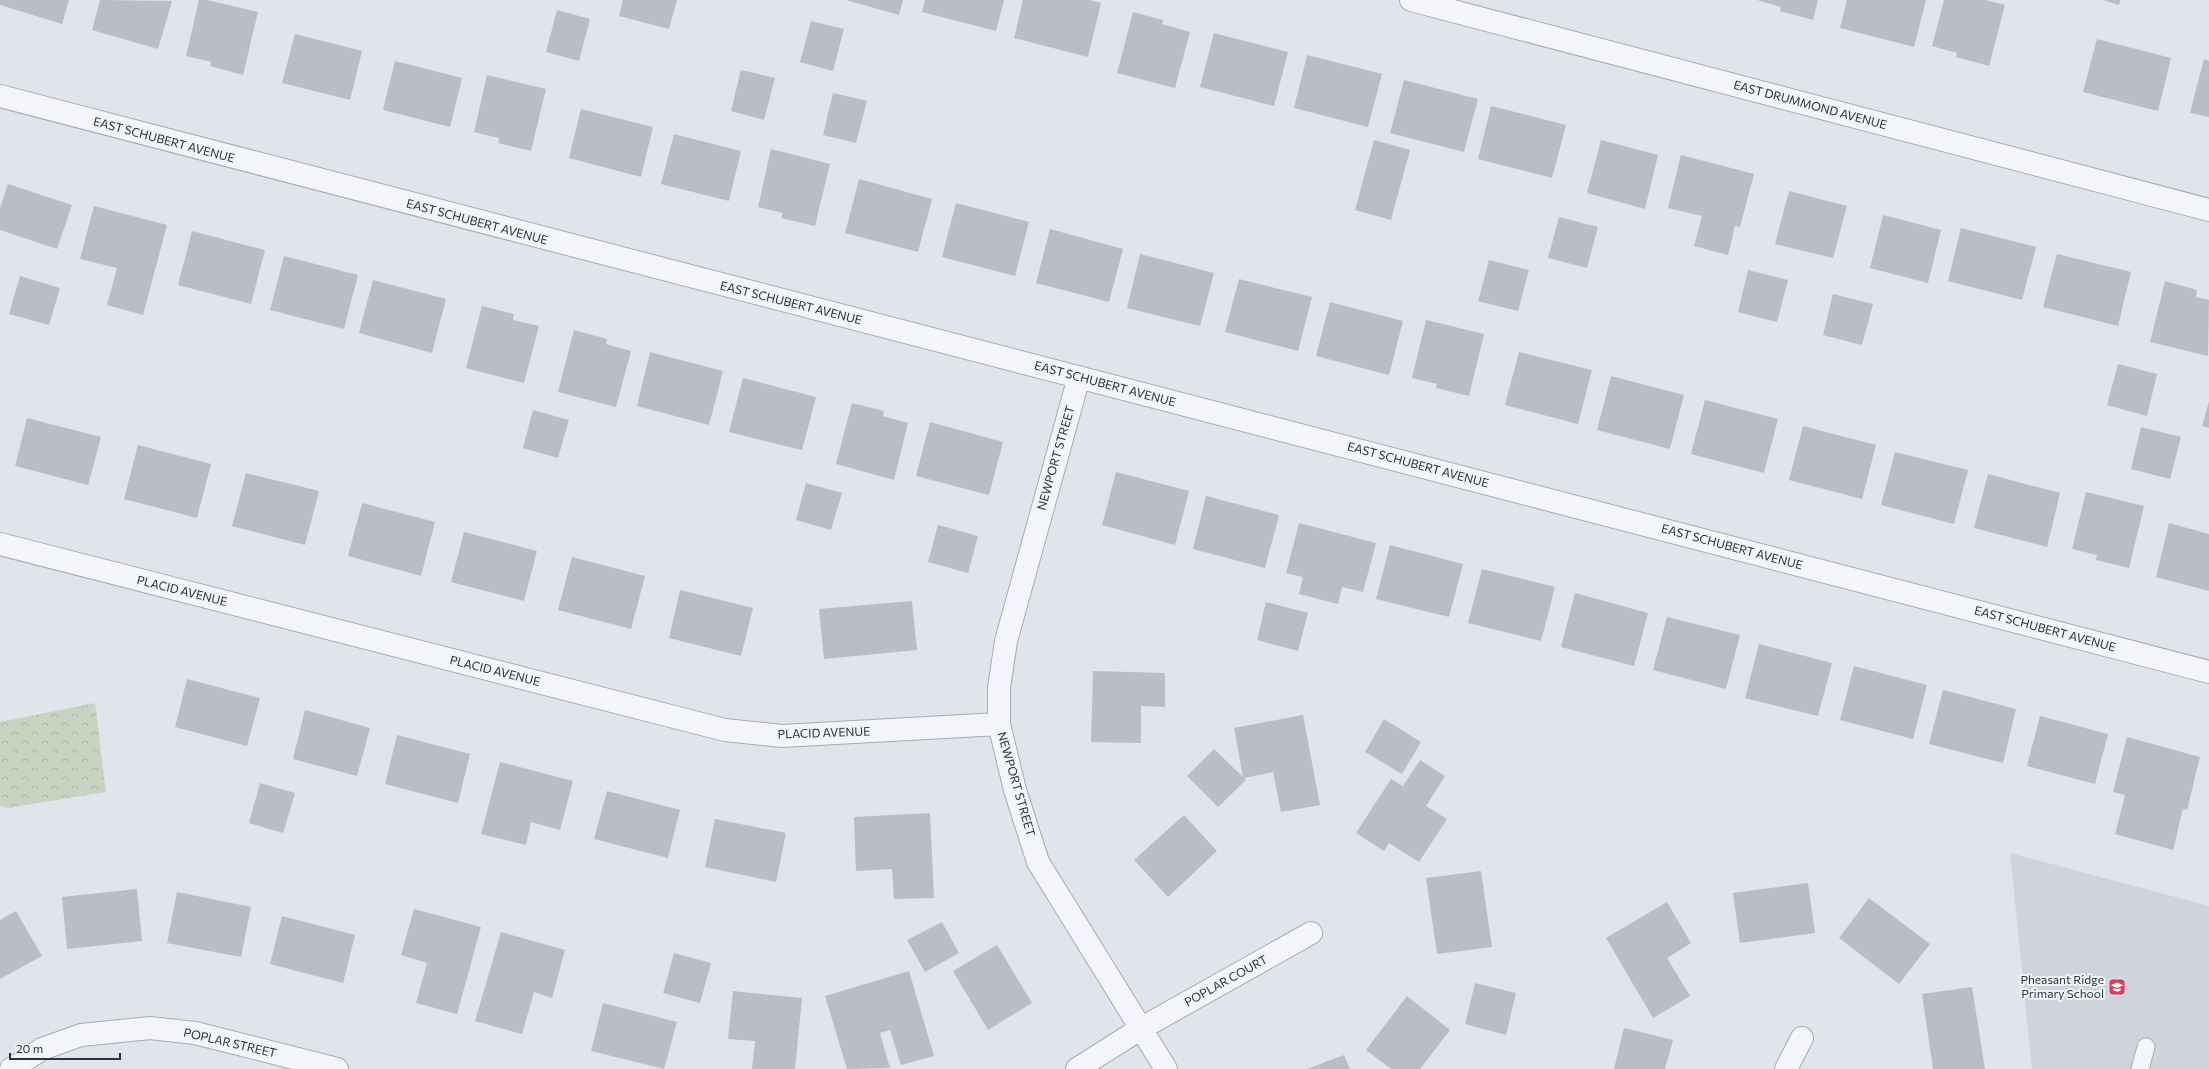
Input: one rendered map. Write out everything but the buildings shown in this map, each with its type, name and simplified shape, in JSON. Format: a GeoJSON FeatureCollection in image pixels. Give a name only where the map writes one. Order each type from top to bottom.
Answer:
{"type":"FeatureCollection","features":[{"type":"Feature","properties":{"kind":"street","name":"EAST DRUMMOND AVENUE"},"geometry":{"type":"LineString","coordinates":[[1411,0],[2209,210]]}},
{"type":"Feature","properties":{"kind":"street","name":"EAST SCHUBERT AVENUE"},"geometry":{"type":"LineString","coordinates":[[0,96],[466,219],[1079,377],[2209,672]]}},
{"type":"Feature","properties":{"kind":"street","name":"NEWPORT STREET"},"geometry":{"type":"LineString","coordinates":[[1079,377],[1006,641],[999,688],[999,724],[1015,790],[1038,862],[1166,1069]]}},
{"type":"Feature","properties":{"kind":"street","name":"PLACID AVENUE"},"geometry":{"type":"LineString","coordinates":[[0,544],[724,730],[782,736],[999,724]]}},
{"type":"Feature","properties":{"kind":"street","name":"POPLAR COURT"},"geometry":{"type":"LineString","coordinates":[[1140,1029],[1311,933]]}},
{"type":"Feature","properties":{"kind":"street","name":"POPLAR STREET"},"geometry":{"type":"LineString","coordinates":[[11,1069],[42,1049],[81,1035],[150,1028],[195,1033],[337,1069]]}},
{"type":"Feature","properties":{"kind":"street"},"geometry":{"type":"LineString","coordinates":[[1077,1069],[1140,1029]]}},
{"type":"Feature","properties":{"kind":"street"},"geometry":{"type":"LineString","coordinates":[[1786,1069],[1802,1038]]}},
{"type":"Feature","properties":{"kind":"lane"},"geometry":{"type":"LineString","coordinates":[[2140,1069],[2146,1047]]}},
{"type":"Feature","properties":{"kind":"shaded area","name":"Pheasant Ridge Primary School"},"geometry":{"type":"Polygon","coordinates":[[[2010,853],[2209,906],[2209,1069],[2032,1069],[2010,853]]]}},
{"type":"Feature","properties":{"kind":"green space"},"geometry":{"type":"Polygon","coordinates":[[[95,703],[106,792],[7,808],[0,806],[0,722],[95,703]]]}},
{"type":"Feature","properties":{"kind":"place","name":"Pheasant Ridge Primary School"},"geometry":{"type":"Point","coordinates":[2117,987]}}]}
